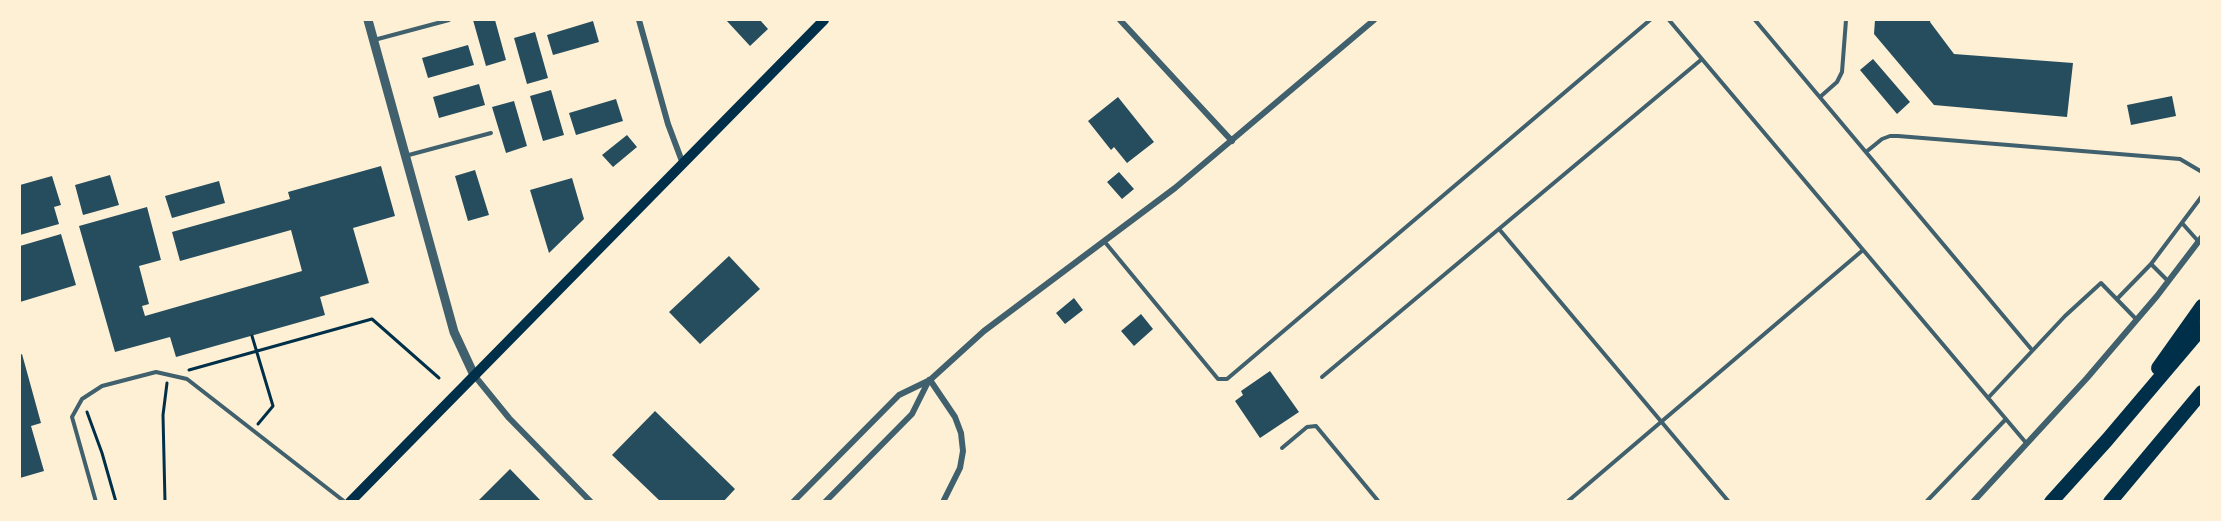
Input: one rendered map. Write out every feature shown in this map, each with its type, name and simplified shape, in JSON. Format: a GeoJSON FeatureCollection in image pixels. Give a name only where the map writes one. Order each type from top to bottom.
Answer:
{"type":"FeatureCollection","features":[{"type":"Feature","properties":{"kind":"highway"},"geometry":{"type":"LineString","coordinates":[[2108,440],[2202,306]]}},
{"type":"Feature","properties":{"kind":"highway"},"geometry":{"type":"LineString","coordinates":[[2051,501],[2108,440],[2202,328]]}},
{"type":"Feature","properties":{"kind":"highway"},"geometry":{"type":"LineString","coordinates":[[2110,501],[2202,392]]}},
{"type":"Feature","properties":{"kind":"main road"},"geometry":{"type":"LineString","coordinates":[[350,501],[824,20]]}},
{"type":"Feature","properties":{"kind":"street"},"geometry":{"type":"LineString","coordinates":[[368,20],[454,332],[474,375],[509,418],[591,501]]}},
{"type":"Feature","properties":{"kind":"street"},"geometry":{"type":"LineString","coordinates":[[639,20],[668,124],[683,164]]}},
{"type":"Feature","properties":{"kind":"street"},"geometry":{"type":"LineString","coordinates":[[1120,20],[1232,141]]}},
{"type":"Feature","properties":{"kind":"street"},"geometry":{"type":"LineString","coordinates":[[793,501],[899,395],[930,380],[984,331],[1176,188],[1374,20]]}},
{"type":"Feature","properties":{"kind":"street"},"geometry":{"type":"LineString","coordinates":[[1973,501],[2027,444],[2136,320],[2200,239]]}},
{"type":"Feature","properties":{"kind":"street"},"geometry":{"type":"LineString","coordinates":[[825,501],[912,414],[930,380]]}},
{"type":"Feature","properties":{"kind":"street"},"geometry":{"type":"LineString","coordinates":[[930,380],[956,417],[963,450],[960,468],[943,501]]}},
{"type":"Feature","properties":{"kind":"lane"},"geometry":{"type":"LineString","coordinates":[[374,40],[449,20]]}},
{"type":"Feature","properties":{"kind":"lane"},"geometry":{"type":"LineString","coordinates":[[1104,241],[1218,379],[1227,379],[1650,20]]}},
{"type":"Feature","properties":{"kind":"lane"},"geometry":{"type":"LineString","coordinates":[[1669,20],[2027,444]]}},
{"type":"Feature","properties":{"kind":"lane"},"geometry":{"type":"LineString","coordinates":[[1755,20],[2032,350]]}},
{"type":"Feature","properties":{"kind":"lane"},"geometry":{"type":"LineString","coordinates":[[1820,97],[1837,82],[1842,72],[1846,20]]}},
{"type":"Feature","properties":{"kind":"lane"},"geometry":{"type":"LineString","coordinates":[[1322,377],[1702,59]]}},
{"type":"Feature","properties":{"kind":"lane"},"geometry":{"type":"LineString","coordinates":[[404,156],[491,133]]}},
{"type":"Feature","properties":{"kind":"lane"},"geometry":{"type":"LineString","coordinates":[[1866,152],[1882,139],[1898,136],[2180,159],[2202,172]]}},
{"type":"Feature","properties":{"kind":"lane"},"geometry":{"type":"LineString","coordinates":[[2116,299],[2151,264],[2202,196]]}},
{"type":"Feature","properties":{"kind":"lane"},"geometry":{"type":"LineString","coordinates":[[2182,223],[2200,239]]}},
{"type":"Feature","properties":{"kind":"lane"},"geometry":{"type":"LineString","coordinates":[[1499,229],[1729,501]]}},
{"type":"Feature","properties":{"kind":"lane"},"geometry":{"type":"LineString","coordinates":[[1567,501],[1863,250]]}},
{"type":"Feature","properties":{"kind":"lane"},"geometry":{"type":"LineString","coordinates":[[2151,264],[2168,281]]}},
{"type":"Feature","properties":{"kind":"lane"},"geometry":{"type":"LineString","coordinates":[[1988,398],[2065,315],[2101,283],[2136,320]]}},
{"type":"Feature","properties":{"kind":"lane"},"geometry":{"type":"LineString","coordinates":[[96,501],[72,417],[82,399],[102,386],[156,372],[187,379],[345,501]]}},
{"type":"Feature","properties":{"kind":"lane"},"geometry":{"type":"LineString","coordinates":[[1926,501],[2006,419]]}},
{"type":"Feature","properties":{"kind":"lane"},"geometry":{"type":"LineString","coordinates":[[1282,448],[1307,427],[1316,426],[1379,501]]}},
{"type":"Feature","properties":{"kind":"path"},"geometry":{"type":"LineString","coordinates":[[177,377],[192,368],[372,319],[439,378]]}},
{"type":"Feature","properties":{"kind":"path"},"geometry":{"type":"LineString","coordinates":[[252,336],[273,406],[253,430]]}},
{"type":"Feature","properties":{"kind":"path"},"geometry":{"type":"LineString","coordinates":[[165,501],[163,415],[168,375]]}},
{"type":"Feature","properties":{"kind":"path"},"geometry":{"type":"LineString","coordinates":[[82,399],[102,453],[116,501]]}},
{"type":"Feature","properties":{"kind":"building"},"geometry":{"type":"Polygon","coordinates":[[[473,20],[495,20],[506,60],[486,66],[473,20]]]}},
{"type":"Feature","properties":{"kind":"building"},"geometry":{"type":"Polygon","coordinates":[[[726,20],[760,20],[768,29],[750,46],[726,20]]]}},
{"type":"Feature","properties":{"kind":"building"},"geometry":{"type":"Polygon","coordinates":[[[1875,20],[1931,20],[1930,22],[1954,54],[2073,63],[2067,117],[1934,105],[1874,34],[1875,20]]]}},
{"type":"Feature","properties":{"kind":"building"},"geometry":{"type":"Polygon","coordinates":[[[593,21],[599,42],[553,55],[547,35],[593,21]]]}},
{"type":"Feature","properties":{"kind":"building"},"geometry":{"type":"Polygon","coordinates":[[[535,32],[548,78],[527,84],[514,38],[535,32]]]}},
{"type":"Feature","properties":{"kind":"building"},"geometry":{"type":"Polygon","coordinates":[[[468,45],[474,65],[428,78],[422,58],[468,45]]]}},
{"type":"Feature","properties":{"kind":"building"},"geometry":{"type":"Polygon","coordinates":[[[1873,59],[1910,102],[1897,114],[1860,70],[1873,59]]]}},
{"type":"Feature","properties":{"kind":"building"},"geometry":{"type":"Polygon","coordinates":[[[479,84],[485,105],[439,118],[433,97],[479,84]]]}},
{"type":"Feature","properties":{"kind":"building"},"geometry":{"type":"Polygon","coordinates":[[[551,90],[564,135],[543,141],[530,96],[551,90]]]}},
{"type":"Feature","properties":{"kind":"building"},"geometry":{"type":"Polygon","coordinates":[[[2172,96],[2176,116],[2131,125],[2127,105],[2172,96]]]}},
{"type":"Feature","properties":{"kind":"building"},"geometry":{"type":"Polygon","coordinates":[[[1118,97],[1154,142],[1127,163],[1114,147],[1111,150],[1088,121],[1118,97]]]}},
{"type":"Feature","properties":{"kind":"building"},"geometry":{"type":"Polygon","coordinates":[[[616,99],[623,121],[576,135],[569,113],[616,99]]]}},
{"type":"Feature","properties":{"kind":"building"},"geometry":{"type":"Polygon","coordinates":[[[514,101],[527,146],[506,153],[492,107],[514,101]]]}},
{"type":"Feature","properties":{"kind":"building"},"geometry":{"type":"Polygon","coordinates":[[[627,135],[637,147],[613,167],[602,155],[627,135]]]}},
{"type":"Feature","properties":{"kind":"building"},"geometry":{"type":"Polygon","coordinates":[[[381,166],[395,216],[353,228],[369,283],[320,297],[325,315],[176,357],[170,337],[115,352],[79,226],[147,207],[161,260],[139,266],[149,304],[142,306],[145,316],[302,271],[291,230],[180,261],[172,232],[290,199],[288,192],[381,166]]]}},
{"type":"Feature","properties":{"kind":"building"},"geometry":{"type":"Polygon","coordinates":[[[475,170],[489,215],[468,221],[455,176],[475,170]]]}},
{"type":"Feature","properties":{"kind":"building"},"geometry":{"type":"Polygon","coordinates":[[[1119,172],[1134,189],[1122,199],[1107,182],[1119,172]]]}},
{"type":"Feature","properties":{"kind":"building"},"geometry":{"type":"Polygon","coordinates":[[[110,175],[119,205],[83,215],[75,185],[110,175]]]}},
{"type":"Feature","properties":{"kind":"building"},"geometry":{"type":"Polygon","coordinates":[[[52,176],[61,205],[54,207],[59,224],[20,235],[20,185],[52,176]]]}},
{"type":"Feature","properties":{"kind":"building"},"geometry":{"type":"Polygon","coordinates":[[[572,178],[584,219],[549,253],[530,190],[572,178]]]}},
{"type":"Feature","properties":{"kind":"building"},"geometry":{"type":"Polygon","coordinates":[[[219,181],[225,203],[172,218],[165,196],[219,181]]]}},
{"type":"Feature","properties":{"kind":"building"},"geometry":{"type":"Polygon","coordinates":[[[61,234],[76,285],[20,302],[20,246],[61,234]]]}},
{"type":"Feature","properties":{"kind":"building"},"geometry":{"type":"Polygon","coordinates":[[[729,256],[760,289],[700,344],[669,312],[729,256]]]}},
{"type":"Feature","properties":{"kind":"building"},"geometry":{"type":"Polygon","coordinates":[[[1074,298],[1083,310],[1065,324],[1056,313],[1074,298]]]}},
{"type":"Feature","properties":{"kind":"building"},"geometry":{"type":"Polygon","coordinates":[[[1141,314],[1153,329],[1134,346],[1121,331],[1141,314]]]}},
{"type":"Feature","properties":{"kind":"building"},"geometry":{"type":"Polygon","coordinates":[[[22,354],[41,423],[31,426],[44,471],[20,478],[20,355],[22,354]]]}},
{"type":"Feature","properties":{"kind":"building"},"geometry":{"type":"Polygon","coordinates":[[[1270,371],[1299,412],[1260,438],[1235,401],[1243,395],[1241,391],[1270,371]]]}},
{"type":"Feature","properties":{"kind":"building"},"geometry":{"type":"Polygon","coordinates":[[[655,411],[735,489],[723,502],[661,502],[612,455],[655,411]]]}},
{"type":"Feature","properties":{"kind":"building"},"geometry":{"type":"Polygon","coordinates":[[[510,469],[542,502],[477,502],[510,469]]]}}]}
